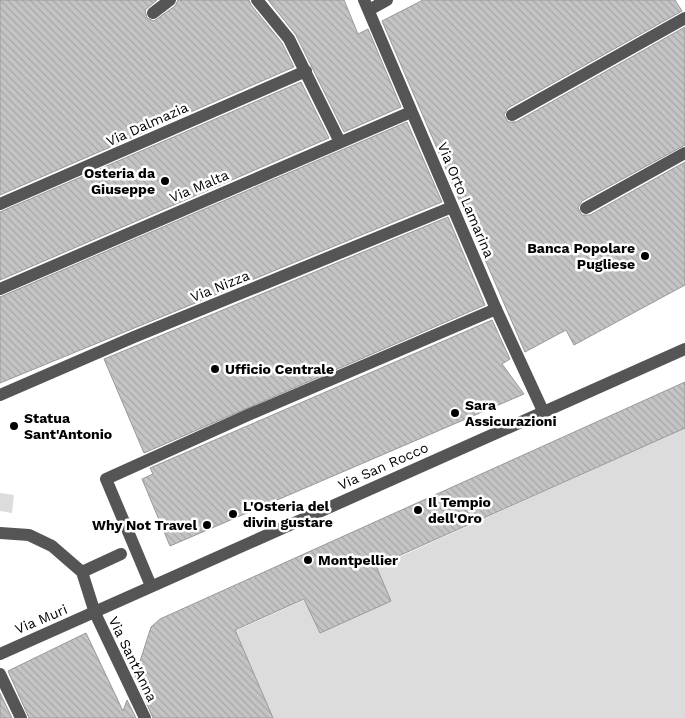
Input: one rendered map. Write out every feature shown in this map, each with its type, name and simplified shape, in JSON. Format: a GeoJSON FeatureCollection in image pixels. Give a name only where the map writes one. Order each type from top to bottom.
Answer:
{"type":"FeatureCollection","features":[{"type":"Feature","properties":{"kind":"street"},"geometry":{"type":"LineString","coordinates":[[153,13],[170,0]]}},
{"type":"Feature","properties":{"kind":"street"},"geometry":{"type":"LineString","coordinates":[[256,0],[289,39],[340,142]]}},
{"type":"Feature","properties":{"kind":"street"},"geometry":{"type":"LineString","coordinates":[[366,5],[387,0]]}},
{"type":"Feature","properties":{"kind":"street","name":"Via Orto Lamarina"},"geometry":{"type":"LineString","coordinates":[[366,5],[496,310],[543,411]]}},
{"type":"Feature","properties":{"kind":"street"},"geometry":{"type":"LineString","coordinates":[[512,115],[685,18]]}},
{"type":"Feature","properties":{"kind":"street","name":"Via Dalmazia"},"geometry":{"type":"LineString","coordinates":[[0,204],[306,71]]}},
{"type":"Feature","properties":{"kind":"street","name":"Via Malta"},"geometry":{"type":"LineString","coordinates":[[0,289],[411,112]]}},
{"type":"Feature","properties":{"kind":"street"},"geometry":{"type":"LineString","coordinates":[[586,208],[685,153]]}},
{"type":"Feature","properties":{"kind":"street","name":"Via Nizza"},"geometry":{"type":"LineString","coordinates":[[0,395],[134,337],[452,207]]}},
{"type":"Feature","properties":{"kind":"street"},"geometry":{"type":"LineString","coordinates":[[152,586],[106,479],[496,310]]}},
{"type":"Feature","properties":{"kind":"street","name":"Via San Rocco"},"geometry":{"type":"LineString","coordinates":[[95,613],[685,348]]}},
{"type":"Feature","properties":{"kind":"street"},"geometry":{"type":"LineString","coordinates":[[0,533],[29,535],[52,546],[82,572],[121,554]]}},
{"type":"Feature","properties":{"kind":"street","name":"Via Sant'Anna"},"geometry":{"type":"LineString","coordinates":[[82,572],[95,613],[146,718]]}},
{"type":"Feature","properties":{"kind":"street","name":"Via Muri"},"geometry":{"type":"LineString","coordinates":[[0,654],[95,613]]}},
{"type":"Feature","properties":{"kind":"street"},"geometry":{"type":"LineString","coordinates":[[0,674],[21,718]]}},
{"type":"Feature","properties":{"kind":"shaded area"},"geometry":{"type":"Polygon","coordinates":[[[685,428],[685,718],[273,718],[235,631],[685,428]]]}},
{"type":"Feature","properties":{"kind":"shaded area"},"geometry":{"type":"Polygon","coordinates":[[[0,493],[14,495],[12,513],[0,511],[0,493]]]}},
{"type":"Feature","properties":{"kind":"building"},"geometry":{"type":"Polygon","coordinates":[[[0,0],[157,0],[145,10],[147,18],[154,21],[175,6],[178,0],[249,0],[282,43],[294,67],[0,195],[0,0]]]}},
{"type":"Feature","properties":{"kind":"building"},"geometry":{"type":"Polygon","coordinates":[[[268,0],[344,0],[358,34],[368,29],[401,107],[344,132],[296,35],[268,0]]]}},
{"type":"Feature","properties":{"kind":"building"},"geometry":{"type":"Polygon","coordinates":[[[423,0],[675,0],[682,11],[508,108],[504,115],[508,122],[516,122],[685,27],[685,145],[582,201],[578,208],[582,215],[590,215],[685,162],[685,285],[574,345],[566,330],[525,352],[382,21],[423,0]]]}},
{"type":"Feature","properties":{"kind":"building"},"geometry":{"type":"Polygon","coordinates":[[[301,82],[329,138],[0,280],[0,212],[301,82]]]}},
{"type":"Feature","properties":{"kind":"building"},"geometry":{"type":"Polygon","coordinates":[[[407,122],[442,202],[0,383],[0,297],[407,122]]]}},
{"type":"Feature","properties":{"kind":"building"},"geometry":{"type":"Polygon","coordinates":[[[448,217],[485,305],[144,453],[104,359],[448,217]]]}},
{"type":"Feature","properties":{"kind":"building"},"geometry":{"type":"Polygon","coordinates":[[[492,320],[510,359],[502,364],[524,394],[170,546],[142,479],[153,474],[150,468],[492,320]]]}},
{"type":"Feature","properties":{"kind":"building"},"geometry":{"type":"Polygon","coordinates":[[[685,382],[685,428],[376,566],[391,601],[320,633],[304,599],[235,630],[273,718],[153,718],[135,677],[151,627],[160,619],[685,382]]]}},
{"type":"Feature","properties":{"kind":"building"},"geometry":{"type":"Polygon","coordinates":[[[86,633],[123,711],[127,700],[136,718],[29,718],[8,671],[86,633]]]}},
{"type":"Feature","properties":{"kind":"building"},"geometry":{"type":"Polygon","coordinates":[[[0,693],[12,718],[0,718],[0,693]]]}},
{"type":"Feature","properties":{"kind":"place","name":"Osteria da Giuseppe"},"geometry":{"type":"Point","coordinates":[165,181]}},
{"type":"Feature","properties":{"kind":"place","name":"Banca Popolare Pugliese"},"geometry":{"type":"Point","coordinates":[645,256]}},
{"type":"Feature","properties":{"kind":"place","name":"Ufficio Centrale"},"geometry":{"type":"Point","coordinates":[215,369]}},
{"type":"Feature","properties":{"kind":"place","name":"Sara Assicurazioni"},"geometry":{"type":"Point","coordinates":[455,413]}},
{"type":"Feature","properties":{"kind":"place","name":"Statua Sant'Antonio"},"geometry":{"type":"Point","coordinates":[14,426]}},
{"type":"Feature","properties":{"kind":"place","name":"Il Tempio dell'Oro"},"geometry":{"type":"Point","coordinates":[418,510]}},
{"type":"Feature","properties":{"kind":"place","name":"L'Osteria del divin gustare"},"geometry":{"type":"Point","coordinates":[233,514]}},
{"type":"Feature","properties":{"kind":"place","name":"Why Not Travel"},"geometry":{"type":"Point","coordinates":[207,525]}},
{"type":"Feature","properties":{"kind":"place","name":"Montpellier"},"geometry":{"type":"Point","coordinates":[308,560]}}]}
